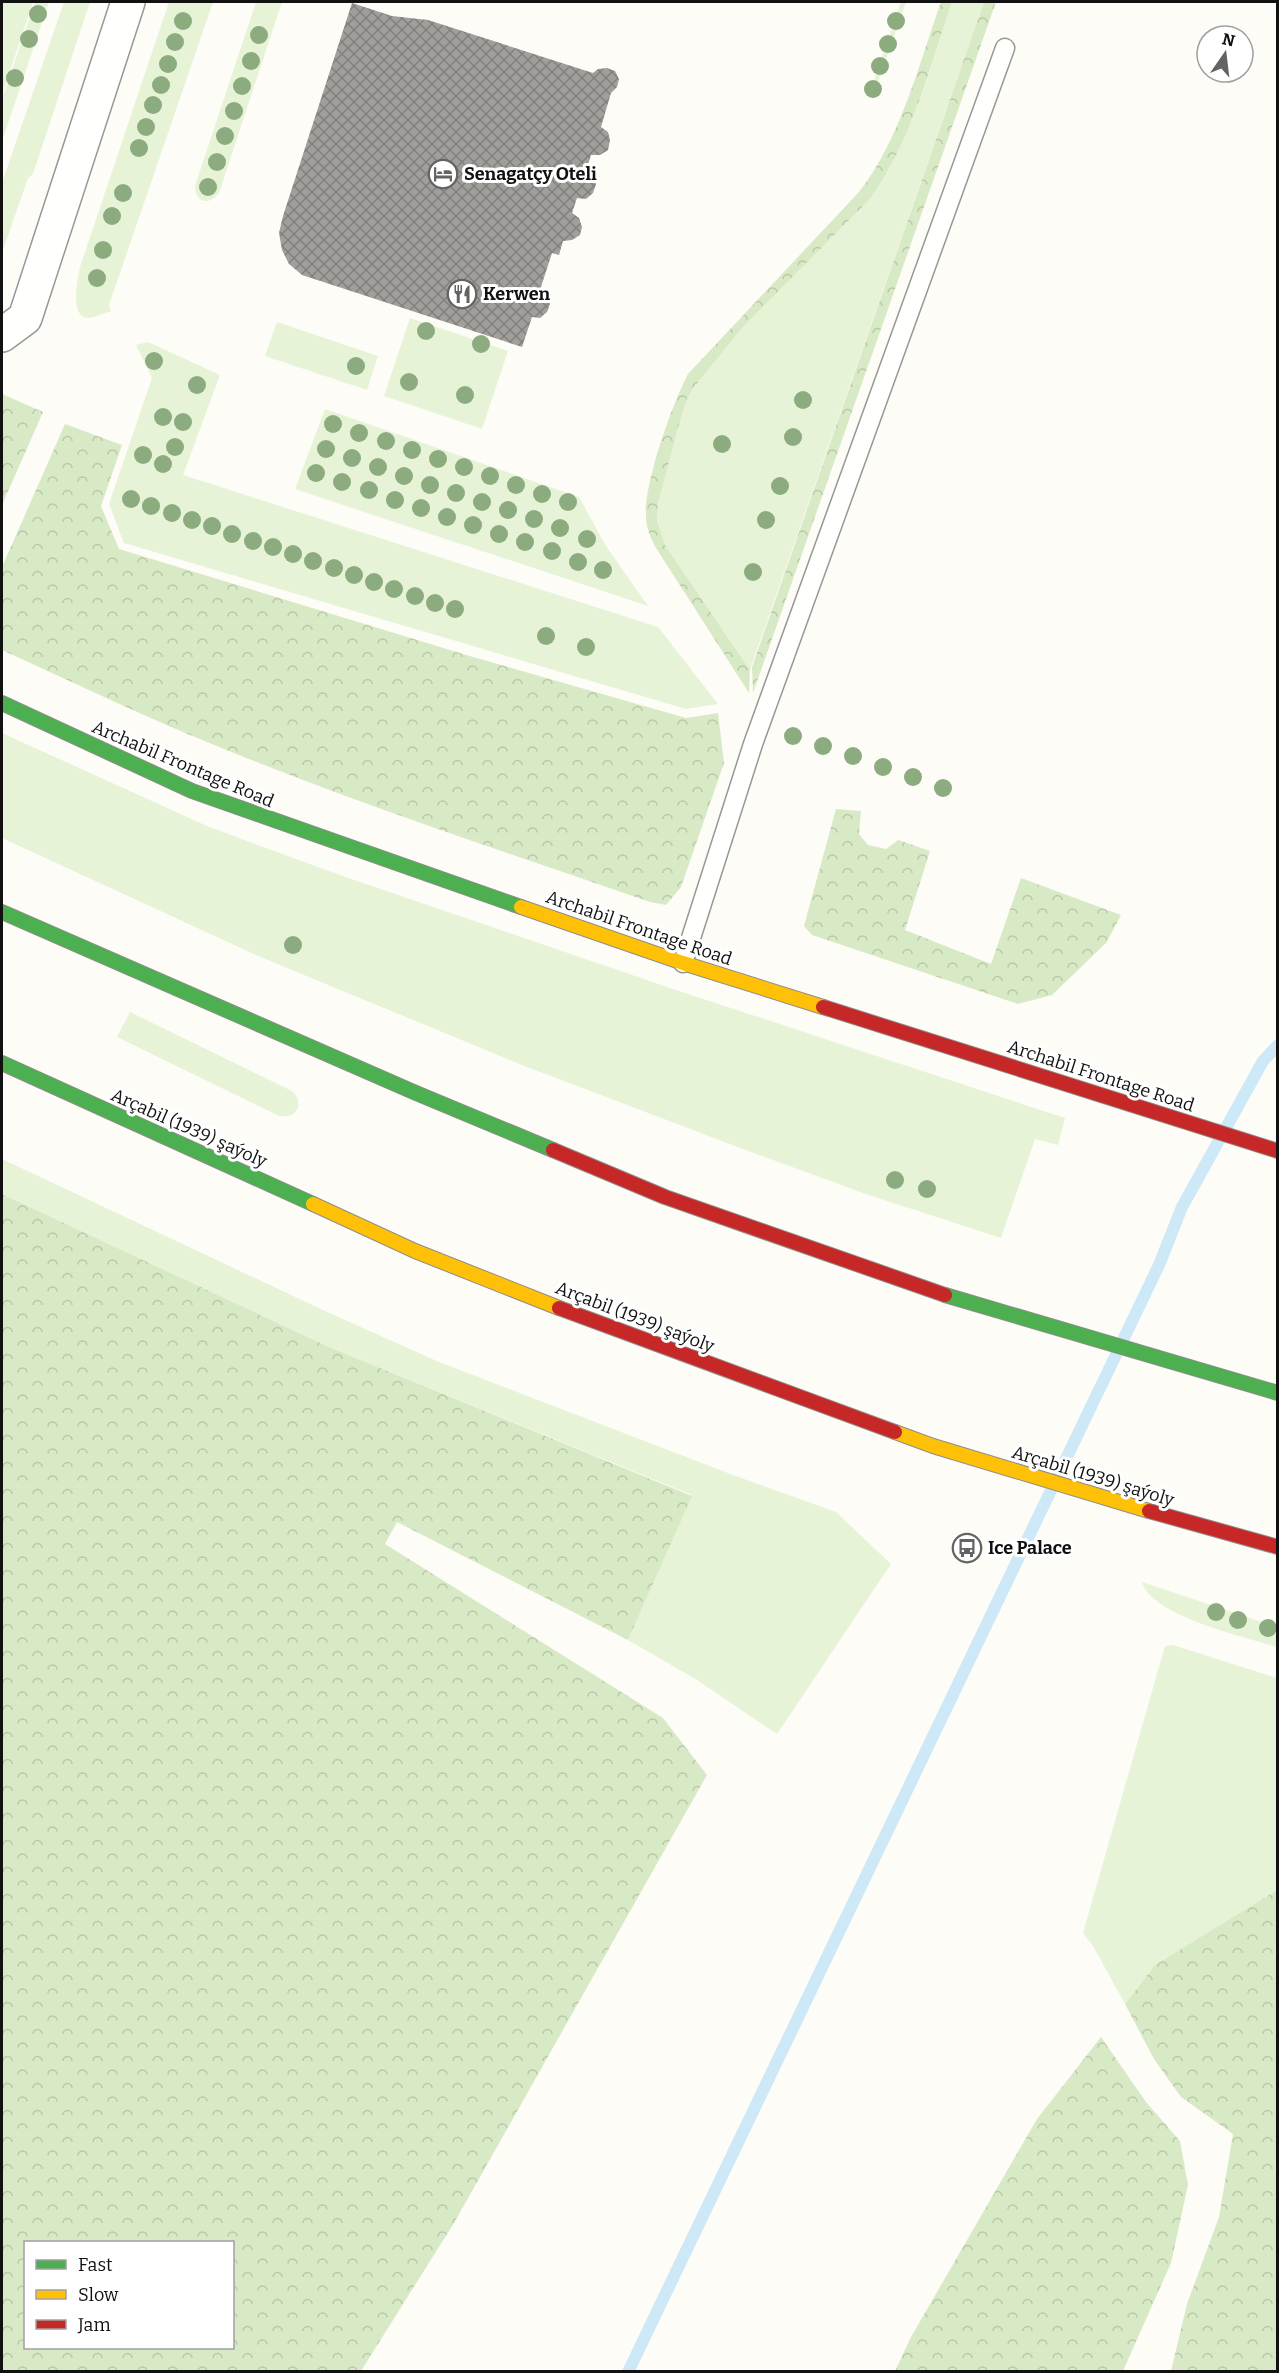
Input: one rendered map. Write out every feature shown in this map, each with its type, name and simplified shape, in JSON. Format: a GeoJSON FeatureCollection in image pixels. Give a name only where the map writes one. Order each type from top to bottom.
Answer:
{"type":"FeatureCollection","features":[{"type":"Feature","properties":{"kind":"main road","name":"Archabil Frontage Road"},"geometry":{"type":"LineString","coordinates":[[2,703],[192,791],[278,823],[683,963],[1278,1150]]}},
{"type":"Feature","properties":{"kind":"main road"},"geometry":{"type":"LineString","coordinates":[[2,912],[416,1093],[665,1197],[979,1306],[1278,1393]]}},
{"type":"Feature","properties":{"kind":"main road","name":"Arçabil (1939) şaýoly"},"geometry":{"type":"LineString","coordinates":[[2,1063],[415,1251],[602,1325],[933,1446],[1203,1528],[1278,1546]]}},
{"type":"Feature","properties":{"kind":"main road"},"geometry":{"type":"LineString","coordinates":[[1219,1532],[1268,1560]]}},
{"type":"Feature","properties":{"kind":"street"},"geometry":{"type":"LineString","coordinates":[[2,335],[25,318],[129,2]]}},
{"type":"Feature","properties":{"kind":"lane"},"geometry":{"type":"LineString","coordinates":[[683,963],[753,744],[1005,48]]}},
{"type":"Feature","properties":{"kind":"green space"},"geometry":{"type":"Polygon","coordinates":[[[2,2],[33,2],[2,95],[2,2]]]}},
{"type":"Feature","properties":{"kind":"green space"},"geometry":{"type":"Polygon","coordinates":[[[35,2],[49,2],[2,141],[2,99],[35,2]]]}},
{"type":"Feature","properties":{"kind":"green space"},"geometry":{"type":"Polygon","coordinates":[[[64,2],[90,2],[33,174],[28,178],[2,253],[2,183],[64,2]]]}},
{"type":"Feature","properties":{"kind":"green space"},"geometry":{"type":"Polygon","coordinates":[[[169,2],[213,2],[109,305],[111,311],[88,318],[82,316],[78,311],[76,296],[80,267],[169,2]]]}},
{"type":"Feature","properties":{"kind":"green space"},"geometry":{"type":"Polygon","coordinates":[[[256,2],[282,2],[219,193],[211,200],[203,201],[197,196],[195,186],[256,2]]]}},
{"type":"Feature","properties":{"kind":"green space"},"geometry":{"type":"Polygon","coordinates":[[[901,2],[906,2],[874,94],[870,92],[901,2]]]}},
{"type":"Feature","properties":{"kind":"green space"},"geometry":{"type":"Polygon","coordinates":[[[941,2],[952,2],[918,104],[885,177],[870,199],[744,326],[694,387],[687,399],[678,428],[658,504],[657,521],[665,545],[750,670],[749,693],[651,537],[646,521],[646,503],[654,466],[667,423],[688,374],[859,192],[873,171],[886,149],[907,101],[941,2]]]}},
{"type":"Feature","properties":{"kind":"green space"},"geometry":{"type":"Polygon","coordinates":[[[952,2],[984,2],[750,670],[665,545],[657,521],[658,504],[678,428],[687,399],[694,387],[744,326],[870,199],[885,177],[918,104],[952,2]]]}},
{"type":"Feature","properties":{"kind":"green space"},"geometry":{"type":"Polygon","coordinates":[[[984,2],[996,2],[753,693],[752,667],[984,2]]]}},
{"type":"Feature","properties":{"kind":"green space"},"geometry":{"type":"Polygon","coordinates":[[[410,318],[508,351],[482,429],[384,396],[410,318]]]}},
{"type":"Feature","properties":{"kind":"green space"},"geometry":{"type":"Polygon","coordinates":[[[277,322],[378,356],[367,390],[265,356],[277,322]]]}},
{"type":"Feature","properties":{"kind":"green space"},"geometry":{"type":"Polygon","coordinates":[[[148,342],[220,375],[183,475],[658,627],[718,704],[686,709],[124,543],[109,504],[152,378],[136,345],[148,342]]]}},
{"type":"Feature","properties":{"kind":"green space"},"geometry":{"type":"Polygon","coordinates":[[[2,394],[43,412],[2,505],[2,394]]]}},
{"type":"Feature","properties":{"kind":"green space"},"geometry":{"type":"Polygon","coordinates":[[[325,409],[579,497],[606,546],[648,606],[295,489],[325,409]]]}},
{"type":"Feature","properties":{"kind":"green space"},"geometry":{"type":"Polygon","coordinates":[[[65,424],[122,445],[101,506],[119,549],[473,657],[686,718],[718,713],[724,763],[681,887],[666,905],[650,902],[441,830],[337,793],[205,741],[2,650],[2,567],[65,424]]]}},
{"type":"Feature","properties":{"kind":"green space"},"geometry":{"type":"Polygon","coordinates":[[[2,733],[207,826],[334,873],[673,989],[1065,1118],[1058,1145],[1035,1139],[1001,1238],[866,1194],[527,1067],[258,956],[2,838],[2,733]]]}},
{"type":"Feature","properties":{"kind":"green space"},"geometry":{"type":"Polygon","coordinates":[[[836,809],[861,811],[859,834],[868,845],[886,849],[898,840],[930,851],[905,930],[991,964],[1021,878],[1121,915],[1106,943],[1052,995],[1018,1004],[812,935],[804,926],[836,809]]]}},
{"type":"Feature","properties":{"kind":"green space"},"geometry":{"type":"Polygon","coordinates":[[[130,1012],[292,1091],[298,1100],[297,1109],[290,1115],[279,1116],[117,1037],[130,1012]]]}},
{"type":"Feature","properties":{"kind":"green space"},"geometry":{"type":"Polygon","coordinates":[[[2,1159],[439,1362],[836,1512],[891,1564],[777,1734],[694,1678],[628,1640],[692,1495],[329,1347],[2,1194],[2,1159]]]}},
{"type":"Feature","properties":{"kind":"green space"},"geometry":{"type":"Polygon","coordinates":[[[2,1194],[329,1347],[692,1496],[628,1640],[397,1522],[385,1544],[663,1718],[707,1775],[454,2223],[361,2371],[2,2371],[2,1194]]]}},
{"type":"Feature","properties":{"kind":"green space"},"geometry":{"type":"Polygon","coordinates":[[[1142,1582],[1277,1627],[1277,1647],[1201,1624],[1180,1615],[1162,1605],[1149,1594],[1142,1582]]]}},
{"type":"Feature","properties":{"kind":"green space"},"geometry":{"type":"Polygon","coordinates":[[[1173,1645],[1277,1678],[1277,1890],[1155,1965],[1125,2004],[1093,1946],[1083,1933],[1165,1646],[1173,1645]]]}},
{"type":"Feature","properties":{"kind":"green space"},"geometry":{"type":"Polygon","coordinates":[[[1277,1890],[1277,2371],[1171,2371],[1187,2304],[1219,2217],[1233,2134],[1181,2097],[1154,2059],[1125,2004],[1155,1965],[1277,1890]]]}},
{"type":"Feature","properties":{"kind":"green space"},"geometry":{"type":"Polygon","coordinates":[[[1101,2037],[1146,2102],[1180,2141],[1188,2185],[1171,2263],[1123,2371],[895,2371],[911,2337],[1037,2119],[1101,2037]]]}},
{"type":"Feature","properties":{"kind":"building","name":"Senagatçy Oteli"},"geometry":{"type":"Polygon","coordinates":[[[352,3],[392,16],[428,20],[593,73],[598,69],[607,68],[615,71],[619,79],[617,87],[611,93],[601,127],[608,132],[610,140],[608,150],[600,155],[591,155],[586,171],[593,176],[596,184],[593,193],[586,199],[577,198],[572,213],[579,218],[582,227],[580,235],[572,240],[563,241],[559,255],[552,253],[540,290],[547,296],[550,304],[547,312],[540,318],[532,317],[522,347],[302,275],[289,264],[282,250],[279,233],[283,216],[352,3]]]}},
{"type":"Feature","properties":{"kind":"waterway"},"geometry":{"type":"LineString","coordinates":[[628,2372],[1159,1265],[1182,1207],[1263,1061],[1278,1045]]}},
{"type":"Feature","properties":{"kind":"traffic: fast"},"geometry":{"type":"LineString","coordinates":[[2,703],[192,791],[521,907]]}},
{"type":"Feature","properties":{"kind":"traffic: fast"},"geometry":{"type":"LineString","coordinates":[[2,912],[416,1093],[553,1150]]}},
{"type":"Feature","properties":{"kind":"traffic: fast"},"geometry":{"type":"LineString","coordinates":[[2,1063],[313,1204]]}},
{"type":"Feature","properties":{"kind":"traffic: fast"},"geometry":{"type":"LineString","coordinates":[[945,1295],[1278,1393]]}},
{"type":"Feature","properties":{"kind":"traffic: slow"},"geometry":{"type":"LineString","coordinates":[[521,907],[683,963],[823,1007]]}},
{"type":"Feature","properties":{"kind":"traffic: slow"},"geometry":{"type":"LineString","coordinates":[[313,1204],[415,1251],[559,1308]]}},
{"type":"Feature","properties":{"kind":"traffic: slow"},"geometry":{"type":"LineString","coordinates":[[895,1432],[933,1446],[1149,1511]]}},
{"type":"Feature","properties":{"kind":"traffic: jam"},"geometry":{"type":"LineString","coordinates":[[823,1007],[1278,1151]]}},
{"type":"Feature","properties":{"kind":"traffic: jam"},"geometry":{"type":"LineString","coordinates":[[553,1150],[665,1197],[945,1295]]}},
{"type":"Feature","properties":{"kind":"traffic: jam"},"geometry":{"type":"LineString","coordinates":[[559,1308],[895,1432]]}},
{"type":"Feature","properties":{"kind":"traffic: jam"},"geometry":{"type":"LineString","coordinates":[[1149,1511],[1278,1547]]}},
{"type":"Feature","properties":{"kind":"place","name":"Senagatçy Oteli"},"geometry":{"type":"Point","coordinates":[443,174]}},
{"type":"Feature","properties":{"kind":"place","name":"Kerwen"},"geometry":{"type":"Point","coordinates":[462,294]}},
{"type":"Feature","properties":{"kind":"place","name":"Ice Palace"},"geometry":{"type":"Point","coordinates":[967,1548]}}]}
